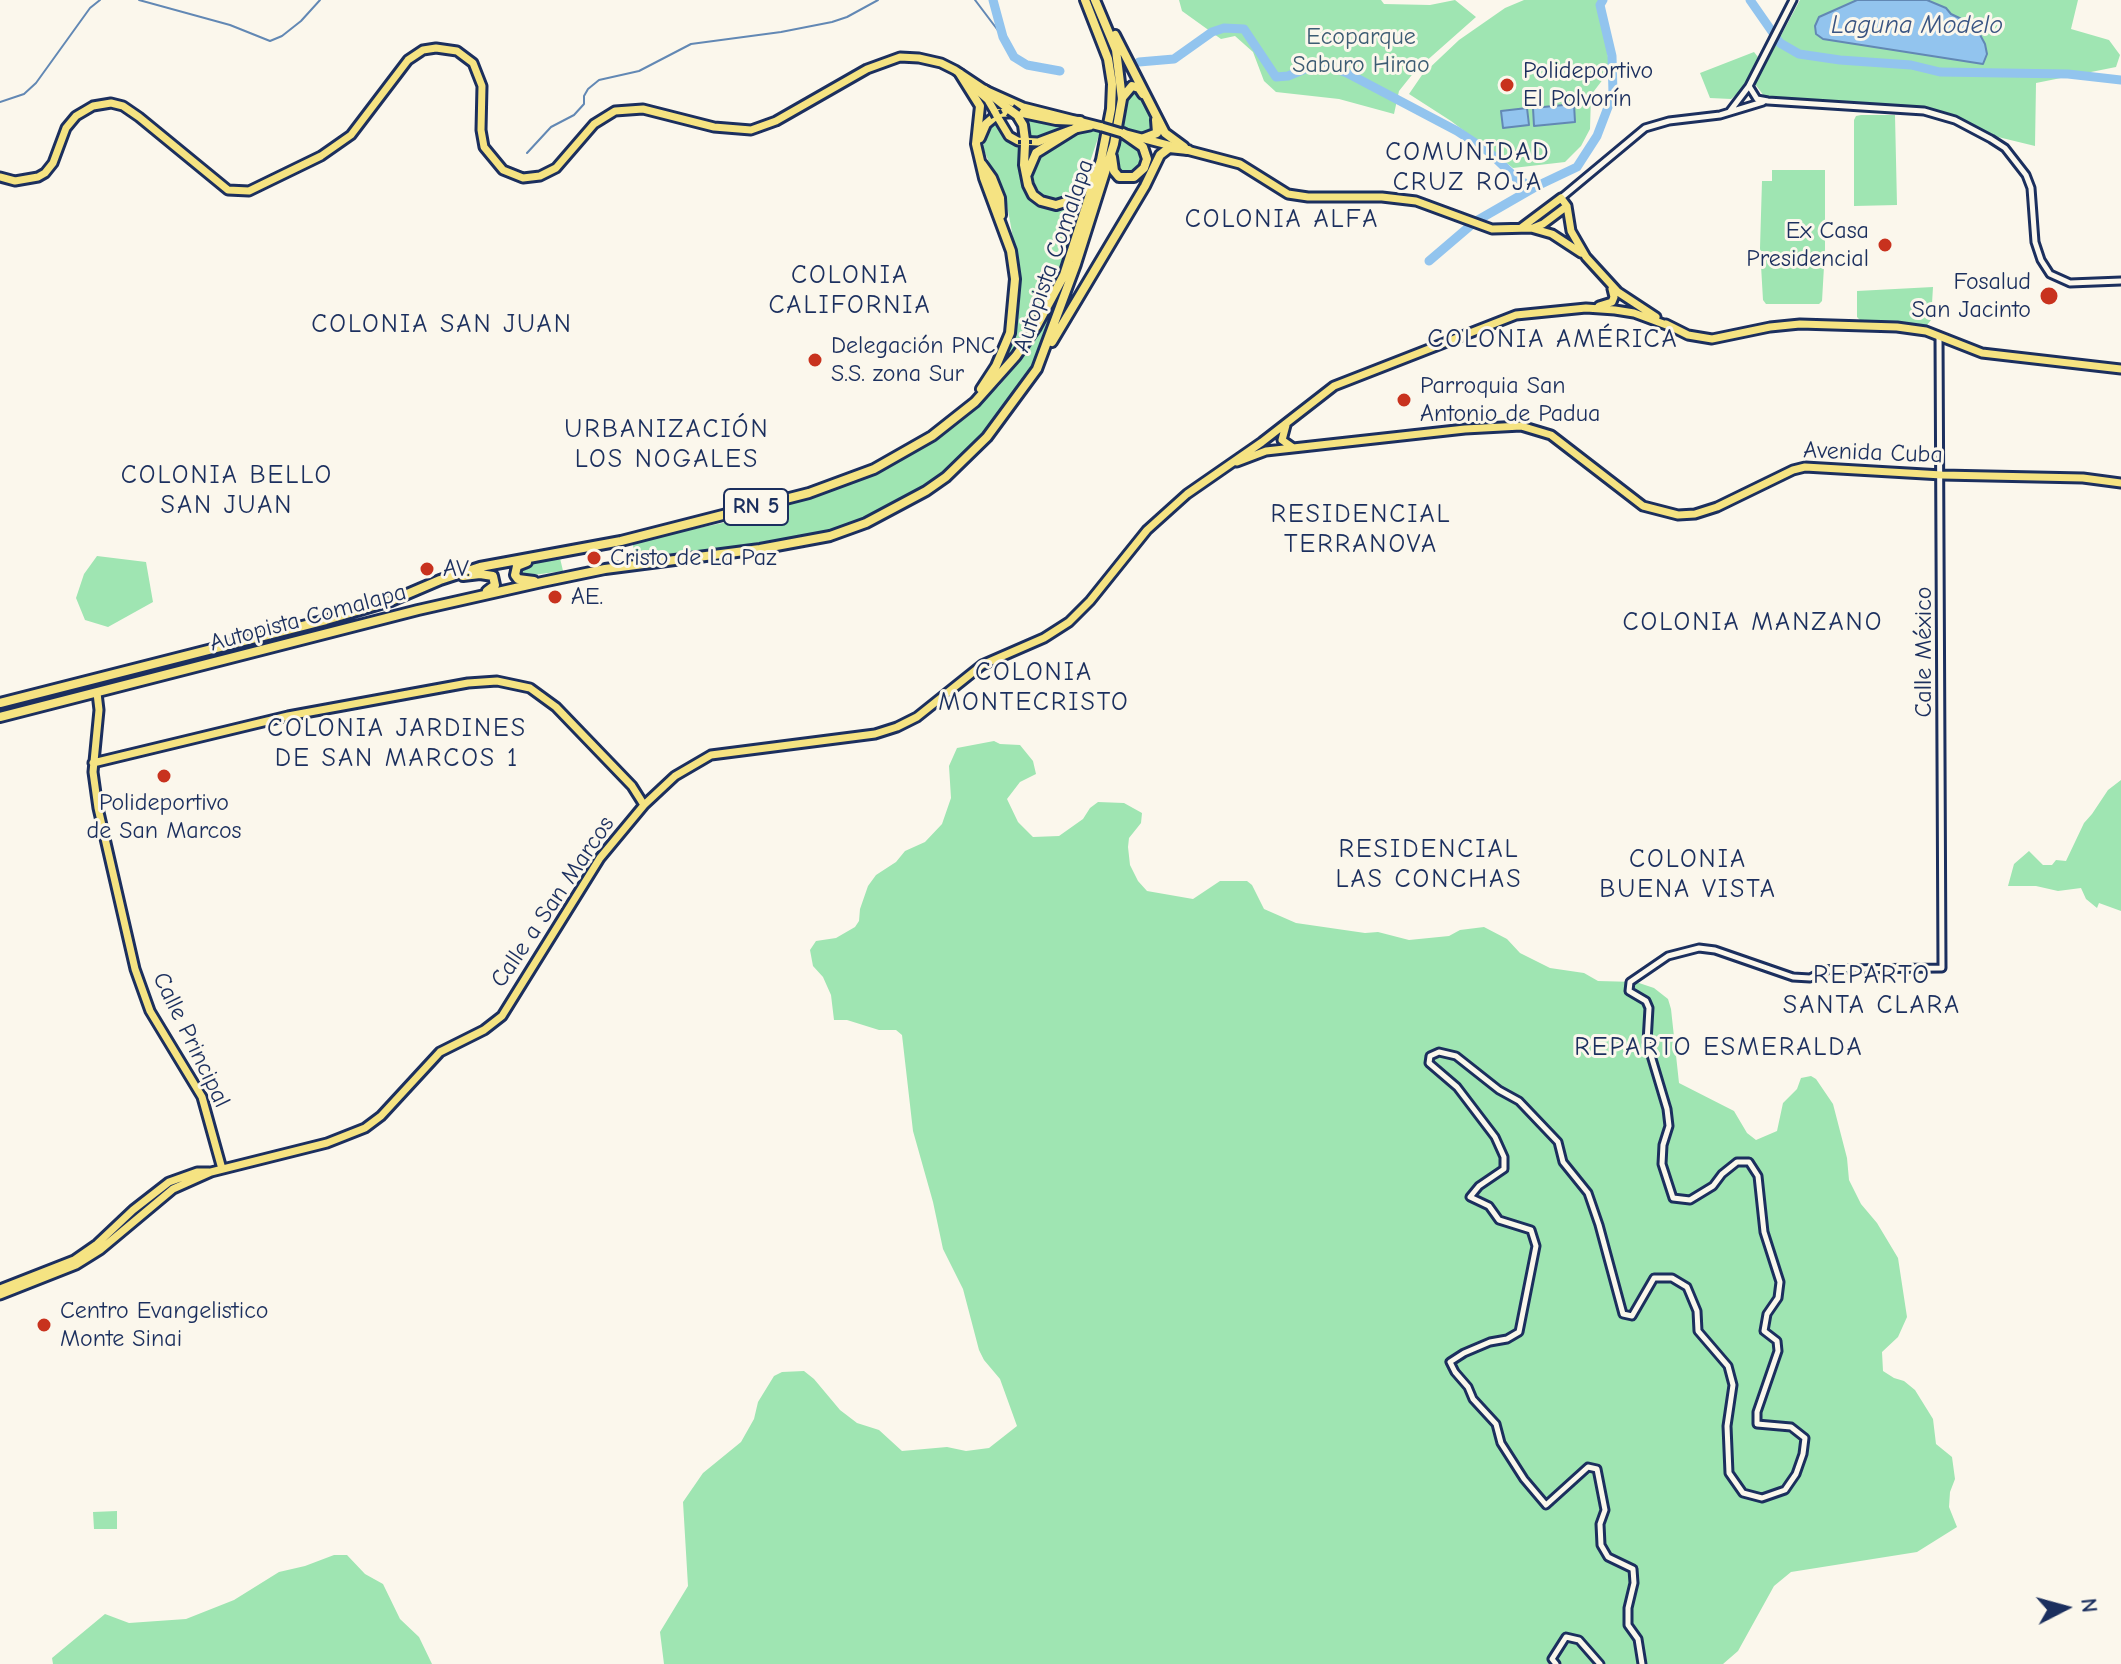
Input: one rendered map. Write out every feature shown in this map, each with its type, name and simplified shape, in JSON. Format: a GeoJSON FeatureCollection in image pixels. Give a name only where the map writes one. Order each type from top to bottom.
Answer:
{"type":"FeatureCollection","features":[{"type":"Feature","properties":{"kind":"highway","name":"Autopista Comalapa"},"geometry":{"type":"LineString","coordinates":[[0,703],[326,620],[391,601],[440,580],[501,562],[621,541],[829,487],[906,452],[951,423],[984,393],[1016,356],[1055,295],[1109,144],[1110,69],[1104,42],[1085,0]]}},
{"type":"Feature","properties":{"kind":"highway","name":"Autopista Comalapa"},"geometry":{"type":"LineString","coordinates":[[0,717],[542,582],[605,569],[830,536],[902,505],[946,477],[992,431],[1037,369],[1076,264],[1122,99],[1116,50],[1095,0]]}},
{"type":"Feature","properties":{"kind":"highway"},"geometry":{"type":"LineString","coordinates":[[1095,0],[1163,130],[1188,150]]}},
{"type":"Feature","properties":{"kind":"highway"},"geometry":{"type":"LineString","coordinates":[[951,423],[989,378],[1010,333],[1015,279],[1011,251],[984,178],[975,142],[980,106],[957,72]]}},
{"type":"Feature","properties":{"kind":"highway"},"geometry":{"type":"LineString","coordinates":[[1122,99],[1132,86],[1141,90],[1158,128],[1155,135],[1144,138]]}},
{"type":"Feature","properties":{"kind":"highway"},"geometry":{"type":"LineString","coordinates":[[985,90],[1014,112],[1023,125],[1026,179],[1038,200],[1052,205],[1069,201],[1087,184],[1109,144]]}},
{"type":"Feature","properties":{"kind":"highway"},"geometry":{"type":"LineString","coordinates":[[996,209],[982,164],[979,142],[981,132],[991,118],[999,113],[1018,112],[1078,125]]}},
{"type":"Feature","properties":{"kind":"highway"},"geometry":{"type":"LineString","coordinates":[[1026,179],[1028,166],[1036,153],[1078,125]]}},
{"type":"Feature","properties":{"kind":"highway"},"geometry":{"type":"LineString","coordinates":[[1109,144],[1117,175],[1125,179],[1138,176],[1145,166],[1145,150],[1139,142],[1122,133]]}},
{"type":"Feature","properties":{"kind":"highway"},"geometry":{"type":"LineString","coordinates":[[1037,369],[1160,155],[1169,148],[1188,150]]}},
{"type":"Feature","properties":{"kind":"highway"},"geometry":{"type":"LineString","coordinates":[[982,164],[1000,198],[1001,221]]}},
{"type":"Feature","properties":{"kind":"highway"},"geometry":{"type":"LineString","coordinates":[[542,582],[518,579],[514,570],[520,564],[543,556]]}},
{"type":"Feature","properties":{"kind":"highway"},"geometry":{"type":"LineString","coordinates":[[440,580],[480,574],[493,576],[495,585],[492,589],[464,600]]}},
{"type":"Feature","properties":{"kind":"main road"},"geometry":{"type":"LineString","coordinates":[[0,177],[15,181],[45,173],[53,163],[66,128],[76,116],[93,106],[111,103],[123,106],[139,117],[228,190],[249,191],[321,156],[351,135],[397,72],[412,56],[427,49],[457,51],[473,63],[482,86],[481,130],[484,147],[503,170],[523,178],[540,176],[556,168],[594,124],[610,113],[643,109],[714,127],[751,130],[776,121],[867,69],[900,57],[929,60],[1023,107],[1078,125],[1101,127],[1240,164],[1288,194],[1416,201],[1492,229],[1531,228],[1560,237],[1586,257]]}},
{"type":"Feature","properties":{"kind":"main road"},"geometry":{"type":"LineString","coordinates":[[957,72],[988,100],[1009,136],[1018,141],[1041,141],[1078,125]]}},
{"type":"Feature","properties":{"kind":"main road"},"geometry":{"type":"LineString","coordinates":[[1521,228],[1561,198],[1567,206],[1571,231],[1586,257],[1609,284],[1669,326]]}},
{"type":"Feature","properties":{"kind":"main road"},"geometry":{"type":"LineString","coordinates":[[1531,228],[1543,224],[1567,206]]}},
{"type":"Feature","properties":{"kind":"main road"},"geometry":{"type":"LineString","coordinates":[[1231,463],[1320,395],[1341,383],[1496,320],[1525,313],[1586,308],[1612,302],[1614,294],[1609,284]]}},
{"type":"Feature","properties":{"kind":"main road"},"geometry":{"type":"LineString","coordinates":[[1586,308],[1626,311],[1705,339],[1726,338],[1770,327],[1814,324],[1897,327],[1939,336],[1982,353],[2121,369]]}},
{"type":"Feature","properties":{"kind":"main road"},"geometry":{"type":"LineString","coordinates":[[1287,423],[1282,440],[1294,448]]}},
{"type":"Feature","properties":{"kind":"main road","name":"Avenida Cuba"},"geometry":{"type":"LineString","coordinates":[[1231,463],[1266,451],[1465,429],[1521,426],[1551,435],[1643,506],[1678,515],[1695,514],[1717,507],[1805,467],[1942,475],[2083,478],[2121,483]]}},
{"type":"Feature","properties":{"kind":"main road","name":"Calle a San Marcos"},"geometry":{"type":"LineString","coordinates":[[211,1172],[323,1144],[365,1128],[381,1116],[440,1052],[493,1025],[502,1016],[600,858],[644,805],[675,776],[711,755],[875,734],[917,717],[982,665],[1044,638],[1069,622],[1090,601],[1147,530],[1206,478],[1231,463]]}},
{"type":"Feature","properties":{"kind":"main road"},"geometry":{"type":"LineString","coordinates":[[93,763],[274,719],[468,683],[497,681],[530,688],[556,707],[632,786],[644,805]]}},
{"type":"Feature","properties":{"kind":"main road","name":"Calle Principal"},"geometry":{"type":"LineString","coordinates":[[97,693],[99,710],[93,763],[98,808],[142,991],[150,1011],[202,1097],[222,1169]]}},
{"type":"Feature","properties":{"kind":"main road"},"geometry":{"type":"LineString","coordinates":[[119,1234],[118,1229],[169,1182],[197,1172],[211,1172]]}},
{"type":"Feature","properties":{"kind":"main road"},"geometry":{"type":"LineString","coordinates":[[0,1292],[74,1260],[173,1189],[211,1172]]}},
{"type":"Feature","properties":{"kind":"main road"},"geometry":{"type":"LineString","coordinates":[[97,1244],[101,1245],[119,1234]]}},
{"type":"Feature","properties":{"kind":"main road"},"geometry":{"type":"LineString","coordinates":[[0,1292],[76,1265],[119,1234]]}},
{"type":"Feature","properties":{"kind":"street"},"geometry":{"type":"LineString","coordinates":[[1729,111],[1749,86],[1793,0]]}},
{"type":"Feature","properties":{"kind":"street"},"geometry":{"type":"LineString","coordinates":[[1749,86],[1753,96],[1768,101],[1924,111],[1955,120],[1998,143],[2019,163],[2031,188],[2035,242],[2050,274],[2070,283],[2121,281]]}},
{"type":"Feature","properties":{"kind":"street"},"geometry":{"type":"LineString","coordinates":[[1561,198],[1645,128],[1712,116],[1768,101]]}},
{"type":"Feature","properties":{"kind":"street"},"geometry":{"type":"LineString","coordinates":[[1567,206],[1571,190]]}},
{"type":"Feature","properties":{"kind":"street","name":"Calle México"},"geometry":{"type":"LineString","coordinates":[[1642,1664],[1638,1639],[1628,1625],[1633,1569],[1608,1557],[1601,1545],[1600,1524],[1605,1510],[1597,1469],[1588,1467],[1546,1505],[1524,1479],[1501,1443],[1496,1424],[1473,1399],[1450,1362],[1464,1353],[1519,1332],[1536,1246],[1531,1230],[1499,1220],[1489,1206],[1470,1197],[1479,1186],[1504,1169],[1504,1157],[1495,1137],[1457,1087],[1429,1063],[1430,1056],[1439,1052],[1456,1056],[1499,1090],[1519,1101],[1558,1142],[1563,1162],[1588,1193],[1623,1314],[1632,1316],[1654,1278],[1672,1278],[1687,1287],[1697,1311],[1698,1331],[1728,1366],[1731,1376],[1733,1385],[1726,1452],[1729,1473],[1743,1493],[1762,1498],[1785,1490],[1796,1474],[1805,1438],[1791,1427],[1757,1424],[1757,1412],[1778,1351],[1777,1341],[1764,1331],[1767,1314],[1778,1298],[1780,1282],[1764,1232],[1758,1176],[1749,1162],[1737,1162],[1713,1186],[1690,1200],[1673,1198],[1662,1164],[1663,1145],[1669,1126],[1647,1042],[1649,1008],[1646,1001],[1629,991],[1630,982],[1668,956],[1699,948],[1715,950],[1793,977],[1810,978],[1825,970],[1835,969],[1942,968],[1939,336]]}},
{"type":"Feature","properties":{"kind":"street"},"geometry":{"type":"LineString","coordinates":[[1556,1664],[1552,1659],[1566,1637],[1579,1640],[1600,1664]]}},
{"type":"Feature","properties":{"kind":"green space","name":"Ecoparque Saburo Hirao"},"geometry":{"type":"Polygon","coordinates":[[[1179,0],[1381,0],[1384,4],[1430,5],[1455,0],[1476,17],[1415,71],[1399,91],[1394,114],[1339,99],[1276,92],[1264,81],[1253,52],[1235,36],[1221,39],[1182,11],[1179,0]]]}},
{"type":"Feature","properties":{"kind":"green space","name":"Polideportivo El Polvorín"},"geometry":{"type":"Polygon","coordinates":[[[1524,0],[1599,0],[1610,70],[1591,95],[1590,129],[1581,146],[1565,162],[1513,168],[1409,94],[1422,75],[1459,40],[1505,8],[1524,0]]]}},
{"type":"Feature","properties":{"kind":"green space"},"geometry":{"type":"Polygon","coordinates":[[[1800,0],[2078,0],[2071,29],[2109,40],[2120,55],[2116,67],[2036,83],[2035,146],[1998,137],[1951,114],[1924,107],[1764,96],[1755,84],[1800,0]]]}},
{"type":"Feature","properties":{"kind":"green space"},"geometry":{"type":"Polygon","coordinates":[[[1754,52],[1758,57],[1743,89],[1731,99],[1710,98],[1700,73],[1754,52]]]}},
{"type":"Feature","properties":{"kind":"green space"},"geometry":{"type":"Polygon","coordinates":[[[1132,90],[1140,93],[1155,122],[1154,131],[1148,134],[1123,128],[1128,95],[1132,90]]]}},
{"type":"Feature","properties":{"kind":"green space"},"geometry":{"type":"Polygon","coordinates":[[[1861,115],[1895,115],[1897,205],[1854,206],[1854,120],[1861,115]]]}},
{"type":"Feature","properties":{"kind":"green space"},"geometry":{"type":"Polygon","coordinates":[[[1021,116],[1085,123],[1042,139],[1027,140],[1021,116]]]}},
{"type":"Feature","properties":{"kind":"green space"},"geometry":{"type":"Polygon","coordinates":[[[995,118],[1007,138],[1022,144],[1022,180],[1034,201],[1061,208],[1085,193],[1048,299],[1026,337],[994,378],[1014,327],[1019,290],[1007,205],[983,148],[985,129],[995,118]]]}},
{"type":"Feature","properties":{"kind":"green space"},"geometry":{"type":"Polygon","coordinates":[[[1087,129],[1100,132],[1085,177],[1073,194],[1065,199],[1043,197],[1032,180],[1031,172],[1036,160],[1077,132],[1087,129]]]}},
{"type":"Feature","properties":{"kind":"green space"},"geometry":{"type":"Polygon","coordinates":[[[1121,137],[1140,148],[1143,160],[1136,175],[1119,174],[1116,166],[1121,137]]]}},
{"type":"Feature","properties":{"kind":"green space"},"geometry":{"type":"Polygon","coordinates":[[[1772,170],[1825,170],[1825,249],[1822,301],[1819,304],[1766,304],[1763,300],[1760,248],[1762,181],[1772,181],[1772,170]]]}},
{"type":"Feature","properties":{"kind":"green space"},"geometry":{"type":"Polygon","coordinates":[[[1933,287],[1931,320],[1927,325],[1860,320],[1857,317],[1857,291],[1933,287]]]}},
{"type":"Feature","properties":{"kind":"green space"},"geometry":{"type":"Polygon","coordinates":[[[1056,305],[1034,366],[1014,399],[985,435],[958,460],[911,495],[864,519],[823,533],[637,560],[632,542],[732,521],[874,475],[931,442],[999,386],[1030,347],[1056,305]]]}},
{"type":"Feature","properties":{"kind":"green space"},"geometry":{"type":"Polygon","coordinates":[[[97,556],[146,562],[153,602],[108,627],[85,620],[76,598],[84,574],[97,556]]]}},
{"type":"Feature","properties":{"kind":"green space"},"geometry":{"type":"Polygon","coordinates":[[[560,558],[563,571],[526,576],[520,573],[521,566],[560,558]]]}},
{"type":"Feature","properties":{"kind":"green space"},"geometry":{"type":"Polygon","coordinates":[[[994,741],[1020,745],[1033,761],[1036,774],[1020,782],[1007,799],[1018,822],[1033,837],[1059,836],[1083,819],[1098,802],[1124,803],[1142,813],[1141,823],[1129,838],[1128,847],[1130,865],[1147,891],[1193,899],[1220,881],[1247,881],[1264,909],[1296,923],[1365,933],[1378,932],[1409,940],[1449,936],[1460,930],[1484,927],[1507,939],[1520,953],[1550,968],[1584,973],[1598,981],[1636,982],[1654,988],[1668,999],[1671,1009],[1679,1083],[1734,1111],[1747,1133],[1756,1140],[1777,1131],[1783,1103],[1797,1089],[1801,1078],[1811,1076],[1816,1079],[1833,1104],[1847,1158],[1849,1180],[1861,1204],[1877,1223],[1898,1258],[1907,1317],[1898,1337],[1882,1352],[1883,1371],[1915,1390],[1933,1419],[1936,1444],[1952,1457],[1955,1479],[1949,1507],[1957,1527],[1917,1552],[1791,1572],[1774,1586],[1738,1651],[1723,1664],[664,1664],[660,1632],[688,1586],[683,1502],[703,1473],[741,1442],[754,1419],[758,1402],[774,1376],[782,1372],[804,1371],[840,1410],[857,1423],[879,1430],[902,1451],[947,1447],[966,1451],[989,1448],[1017,1426],[1000,1379],[979,1350],[963,1289],[943,1249],[913,1131],[902,1035],[896,1030],[879,1030],[847,1020],[834,1020],[831,995],[823,977],[813,966],[810,950],[816,941],[836,938],[855,927],[868,886],[876,875],[896,862],[905,851],[925,842],[942,824],[951,798],[949,766],[957,748],[994,741]]]}},
{"type":"Feature","properties":{"kind":"green space"},"geometry":{"type":"Polygon","coordinates":[[[2121,780],[2121,911],[2099,903],[2097,908],[2086,899],[2081,888],[2058,891],[2036,886],[2008,886],[2014,864],[2029,851],[2043,865],[2052,865],[2056,860],[2066,861],[2084,823],[2108,790],[2121,780]]]}},
{"type":"Feature","properties":{"kind":"green space"},"geometry":{"type":"Polygon","coordinates":[[[117,1511],[117,1529],[94,1529],[93,1512],[117,1511]]]}},
{"type":"Feature","properties":{"kind":"green space"},"geometry":{"type":"Polygon","coordinates":[[[334,1555],[347,1555],[365,1574],[383,1584],[400,1619],[419,1637],[432,1664],[53,1664],[52,1658],[105,1614],[129,1623],[186,1619],[234,1600],[279,1572],[334,1555]]]}},
{"type":"Feature","properties":{"kind":"water","name":"Laguna Modelo"},"geometry":{"type":"Polygon","coordinates":[[[1857,0],[1927,0],[1946,8],[1978,31],[1987,54],[1983,64],[1823,39],[1816,34],[1819,17],[1857,0]]]}},
{"type":"Feature","properties":{"kind":"water"},"geometry":{"type":"Polygon","coordinates":[[[1574,104],[1575,122],[1534,126],[1533,108],[1574,104]]]}},
{"type":"Feature","properties":{"kind":"water"},"geometry":{"type":"Polygon","coordinates":[[[1527,108],[1529,125],[1503,128],[1501,111],[1527,108]]]}},
{"type":"Feature","properties":{"kind":"waterway"},"geometry":{"type":"LineString","coordinates":[[0,102],[24,94],[36,83],[90,8],[100,0]]}},
{"type":"Feature","properties":{"kind":"waterway"},"geometry":{"type":"LineString","coordinates":[[139,0],[230,25],[270,41],[301,21],[320,0]]}},
{"type":"Feature","properties":{"kind":"waterway"},"geometry":{"type":"LineString","coordinates":[[527,153],[551,127],[574,115],[584,104],[588,89],[599,80],[639,71],[691,44],[832,22],[878,0]]}},
{"type":"Feature","properties":{"kind":"waterway"},"geometry":{"type":"LineString","coordinates":[[975,0],[1003,37]]}},
{"type":"Feature","properties":{"kind":"waterway"},"geometry":{"type":"LineString","coordinates":[[993,0],[1003,37],[1014,57],[1027,65],[1060,71]]}},
{"type":"Feature","properties":{"kind":"waterway"},"geometry":{"type":"LineString","coordinates":[[1478,220],[1577,167],[1597,136],[1613,94],[1612,56],[1600,5],[1603,0]]}},
{"type":"Feature","properties":{"kind":"waterway"},"geometry":{"type":"LineString","coordinates":[[1750,0],[1780,43],[1799,54],[1911,65],[1940,72],[2068,74],[2121,80]]}},
{"type":"Feature","properties":{"kind":"waterway"},"geometry":{"type":"LineString","coordinates":[[1139,62],[1174,59],[1212,32],[1224,28],[1244,29],[1276,77],[1288,76],[1315,65],[1347,73],[1457,131],[1489,152],[1520,182],[1537,186]]}},
{"type":"Feature","properties":{"kind":"waterway"},"geometry":{"type":"LineString","coordinates":[[1429,261],[1470,226]]}},
{"type":"Feature","properties":{"kind":"place","name":"Polideportivo El Polvorín"},"geometry":{"type":"Point","coordinates":[1507,85]}},
{"type":"Feature","properties":{"kind":"place","name":"Ex Casa Presidencial"},"geometry":{"type":"Point","coordinates":[1885,245]}},
{"type":"Feature","properties":{"kind":"place","name":"Fosalud San Jacinto"},"geometry":{"type":"Point","coordinates":[2049,296]}},
{"type":"Feature","properties":{"kind":"place","name":"Delegación PNC S.S. zona Sur"},"geometry":{"type":"Point","coordinates":[815,360]}},
{"type":"Feature","properties":{"kind":"place","name":"Parroquia San Antonio de Padua"},"geometry":{"type":"Point","coordinates":[1404,400]}},
{"type":"Feature","properties":{"kind":"place","name":"Cristo de La Paz"},"geometry":{"type":"Point","coordinates":[594,558]}},
{"type":"Feature","properties":{"kind":"place","name":"AV."},"geometry":{"type":"Point","coordinates":[427,569]}},
{"type":"Feature","properties":{"kind":"place","name":"AE."},"geometry":{"type":"Point","coordinates":[555,597]}},
{"type":"Feature","properties":{"kind":"place","name":"Polideportivo de San Marcos"},"geometry":{"type":"Point","coordinates":[164,776]}},
{"type":"Feature","properties":{"kind":"place","name":"Centro Evangelistico Monte Sinai"},"geometry":{"type":"Point","coordinates":[44,1325]}},
{"type":"Feature","properties":{"kind":"district","name":"COMUNIDAD CRUZ ROJA"},"geometry":{"type":"Point","coordinates":[1468,168]}},
{"type":"Feature","properties":{"kind":"district","name":"COLONIA ALFA"},"geometry":{"type":"Point","coordinates":[1282,220]}},
{"type":"Feature","properties":{"kind":"district","name":"COLONIA CALIFORNIA"},"geometry":{"type":"Point","coordinates":[850,291]}},
{"type":"Feature","properties":{"kind":"district","name":"COLONIA SAN JUAN"},"geometry":{"type":"Point","coordinates":[442,325]}},
{"type":"Feature","properties":{"kind":"district","name":"COLONIA AMÉRICA"},"geometry":{"type":"Point","coordinates":[1553,340]}},
{"type":"Feature","properties":{"kind":"district","name":"URBANIZACIÓN LOS NOGALES"},"geometry":{"type":"Point","coordinates":[667,445]}},
{"type":"Feature","properties":{"kind":"district","name":"COLONIA BELLO SAN JUAN"},"geometry":{"type":"Point","coordinates":[227,491]}},
{"type":"Feature","properties":{"kind":"district","name":"RESIDENCIAL TERRANOVA"},"geometry":{"type":"Point","coordinates":[1361,530]}},
{"type":"Feature","properties":{"kind":"district","name":"COLONIA MANZANO"},"geometry":{"type":"Point","coordinates":[1753,623]}},
{"type":"Feature","properties":{"kind":"district","name":"COLONIA MONTECRISTO"},"geometry":{"type":"Point","coordinates":[1034,688]}},
{"type":"Feature","properties":{"kind":"district","name":"COLONIA JARDINES DE SAN MARCOS 1"},"geometry":{"type":"Point","coordinates":[397,744]}},
{"type":"Feature","properties":{"kind":"district","name":"RESIDENCIAL LAS CONCHAS"},"geometry":{"type":"Point","coordinates":[1429,865]}},
{"type":"Feature","properties":{"kind":"district","name":"COLONIA BUENA VISTA"},"geometry":{"type":"Point","coordinates":[1688,875]}},
{"type":"Feature","properties":{"kind":"district","name":"REPARTO SANTA CLARA"},"geometry":{"type":"Point","coordinates":[1872,991]}},
{"type":"Feature","properties":{"kind":"district","name":"REPARTO ESMERALDA"},"geometry":{"type":"Point","coordinates":[1719,1048]}}]}
